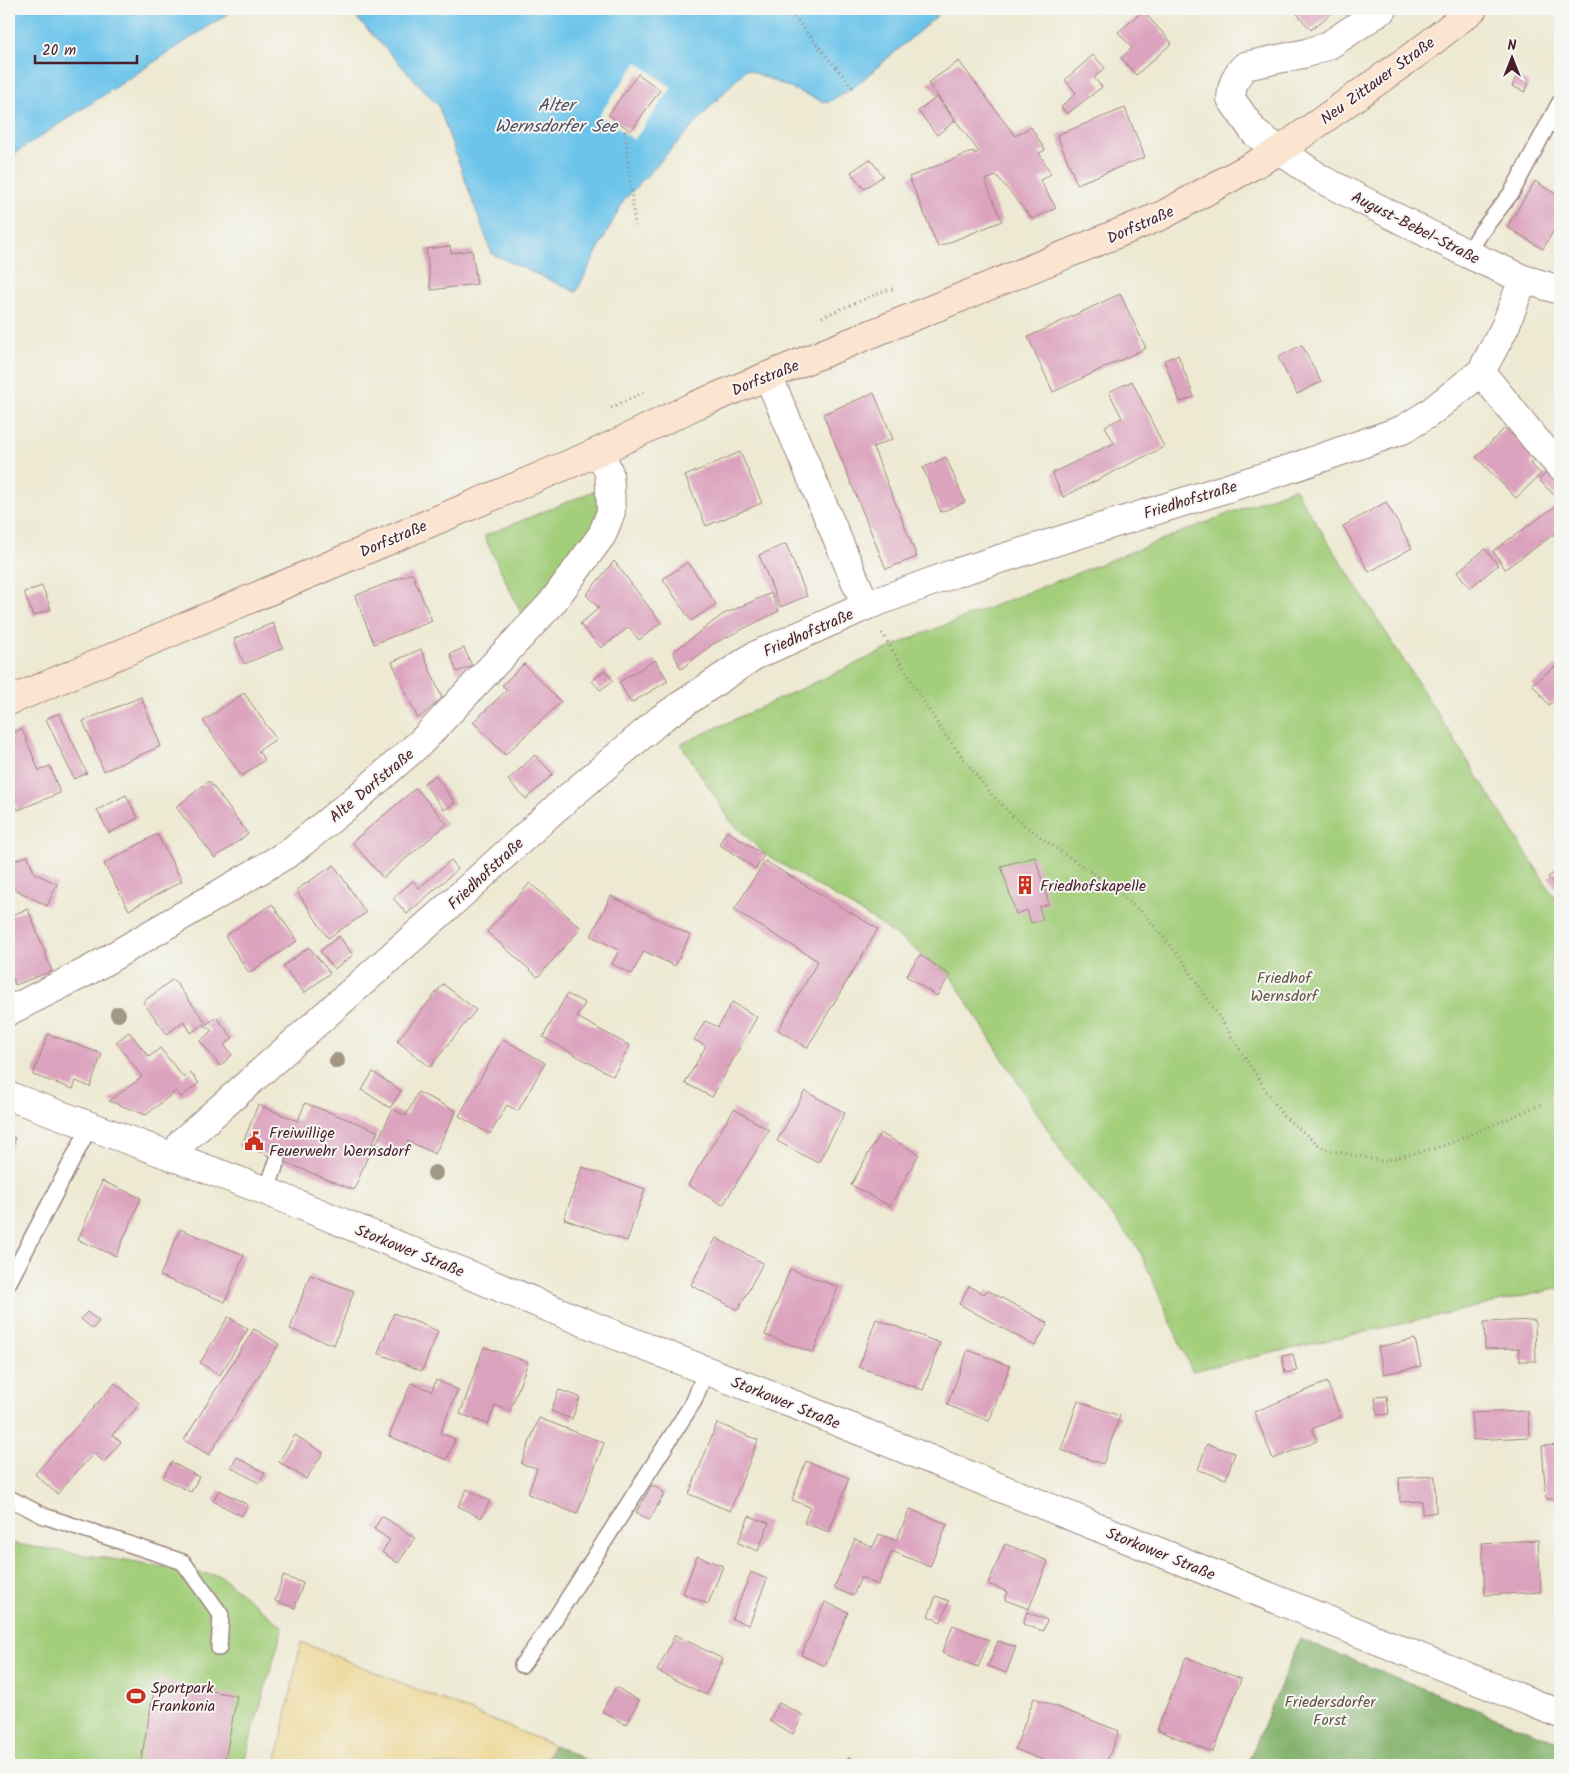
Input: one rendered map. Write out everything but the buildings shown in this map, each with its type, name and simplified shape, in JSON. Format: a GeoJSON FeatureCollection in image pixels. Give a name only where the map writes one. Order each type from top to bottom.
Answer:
{"type":"FeatureCollection","features":[{"type":"Feature","properties":{"kind":"main road","name":"Neu Zittauer Straße"},"geometry":{"type":"LineString","coordinates":[[1279,151],[1424,48],[1474,9]]}},
{"type":"Feature","properties":{"kind":"main road","name":"Dorfstraße"},"geometry":{"type":"LineString","coordinates":[[9,701],[600,451],[694,406],[1163,215],[1279,151]]}},
{"type":"Feature","properties":{"kind":"street"},"geometry":{"type":"LineString","coordinates":[[1279,151],[1256,133],[1231,99],[1232,85],[1238,73],[1245,66],[1307,53],[1329,45],[1383,9]]}},
{"type":"Feature","properties":{"kind":"street","name":"August-Bebel-Straße"},"geometry":{"type":"LineString","coordinates":[[1279,151],[1321,178],[1468,254],[1523,279],[1560,290]]}},
{"type":"Feature","properties":{"kind":"street","name":"Friedhofstraße"},"geometry":{"type":"LineString","coordinates":[[175,1158],[182,1142],[453,902],[556,808],[662,718],[754,656],[866,606],[965,570],[1372,442],[1402,430],[1428,414],[1481,372],[1505,326],[1523,279]]}},
{"type":"Feature","properties":{"kind":"street"},"geometry":{"type":"LineString","coordinates":[[1481,372],[1536,440],[1560,466]]}},
{"type":"Feature","properties":{"kind":"street"},"geometry":{"type":"LineString","coordinates":[[768,376],[866,606]]}},
{"type":"Feature","properties":{"kind":"street","name":"Alte Dorfstraße"},"geometry":{"type":"LineString","coordinates":[[9,1011],[90,970],[289,853],[357,798],[421,742],[551,604],[602,535],[611,512],[609,473],[600,451]]}},
{"type":"Feature","properties":{"kind":"street","name":"Storkower Straße"},"geometry":{"type":"LineString","coordinates":[[9,1096],[266,1191],[620,1337],[1560,1714]]}},
{"type":"Feature","properties":{"kind":"lane"},"geometry":{"type":"LineString","coordinates":[[1468,254],[1481,232],[1512,192],[1560,102]]}},
{"type":"Feature","properties":{"kind":"lane"},"geometry":{"type":"LineString","coordinates":[[9,1282],[90,1126]]}},
{"type":"Feature","properties":{"kind":"lane"},"geometry":{"type":"LineString","coordinates":[[266,1191],[278,1160]]}},
{"type":"Feature","properties":{"kind":"lane"},"geometry":{"type":"LineString","coordinates":[[522,1665],[547,1632],[694,1401],[706,1370]]}},
{"type":"Feature","properties":{"kind":"lane"},"geometry":{"type":"LineString","coordinates":[[9,1498],[44,1516],[183,1562],[221,1615],[219,1648]]}},
{"type":"Feature","properties":{"kind":"path"},"geometry":{"type":"LineString","coordinates":[[788,9],[853,88]]}},
{"type":"Feature","properties":{"kind":"path"},"geometry":{"type":"LineString","coordinates":[[625,131],[636,226]]}},
{"type":"Feature","properties":{"kind":"path"},"geometry":{"type":"LineString","coordinates":[[866,606],[942,731],[991,794],[1015,818],[1054,848],[1102,879],[1146,916],[1183,961],[1282,1115],[1324,1149],[1382,1161],[1441,1147],[1542,1104]]}},
{"type":"Feature","properties":{"kind":"green space","name":"Friedhof Wernsdorf"},"geometry":{"type":"Polygon","coordinates":[[[1294,488],[1560,906],[1560,1288],[1192,1371],[1139,1249],[1065,1157],[950,975],[882,925],[765,854],[731,822],[681,744],[907,640],[1294,488]]]}},
{"type":"Feature","properties":{"kind":"green space"},"geometry":{"type":"Polygon","coordinates":[[[594,491],[600,506],[594,530],[525,621],[484,536],[594,491]]]}},
{"type":"Feature","properties":{"kind":"green space","name":"Sportpark Frankonia"},"geometry":{"type":"Polygon","coordinates":[[[9,1543],[220,1576],[283,1627],[243,1765],[9,1765],[9,1543]]]}},
{"type":"Feature","properties":{"kind":"green space","name":"Friedersdorfer Forst"},"geometry":{"type":"Polygon","coordinates":[[[1300,1639],[1560,1743],[1560,1765],[1247,1765],[1300,1639]]]}},
{"type":"Feature","properties":{"kind":"green space"},"geometry":{"type":"Polygon","coordinates":[[[554,1745],[596,1765],[544,1765],[554,1745]]]}},
{"type":"Feature","properties":{"kind":"sand"},"geometry":{"type":"Polygon","coordinates":[[[301,1642],[553,1745],[542,1765],[276,1765],[301,1642]]]}},
{"type":"Feature","properties":{"kind":"water"},"geometry":{"type":"Polygon","coordinates":[[[9,9],[235,9],[9,157],[9,9]]]}},
{"type":"Feature","properties":{"kind":"water","name":"Alter Wernsdorfer See"},"geometry":{"type":"Polygon","coordinates":[[[336,9],[945,9],[853,88],[826,103],[746,69],[624,200],[576,292],[492,254],[438,105],[354,15],[336,9]]]}},
{"type":"Feature","properties":{"kind":"pier"},"geometry":{"type":"Polygon","coordinates":[[[637,62],[672,88],[634,140],[599,115],[637,62]]]}},
{"type":"Feature","properties":{"kind":"place","name":"Friedhofskapelle"},"geometry":{"type":"Point","coordinates":[1025,885]}},
{"type":"Feature","properties":{"kind":"place","name":"Freiwillige Feuerwehr Wernsdorf"},"geometry":{"type":"Point","coordinates":[254,1141]}},
{"type":"Feature","properties":{"kind":"place","name":"Sportpark Frankonia"},"geometry":{"type":"Point","coordinates":[136,1696]}}]}
